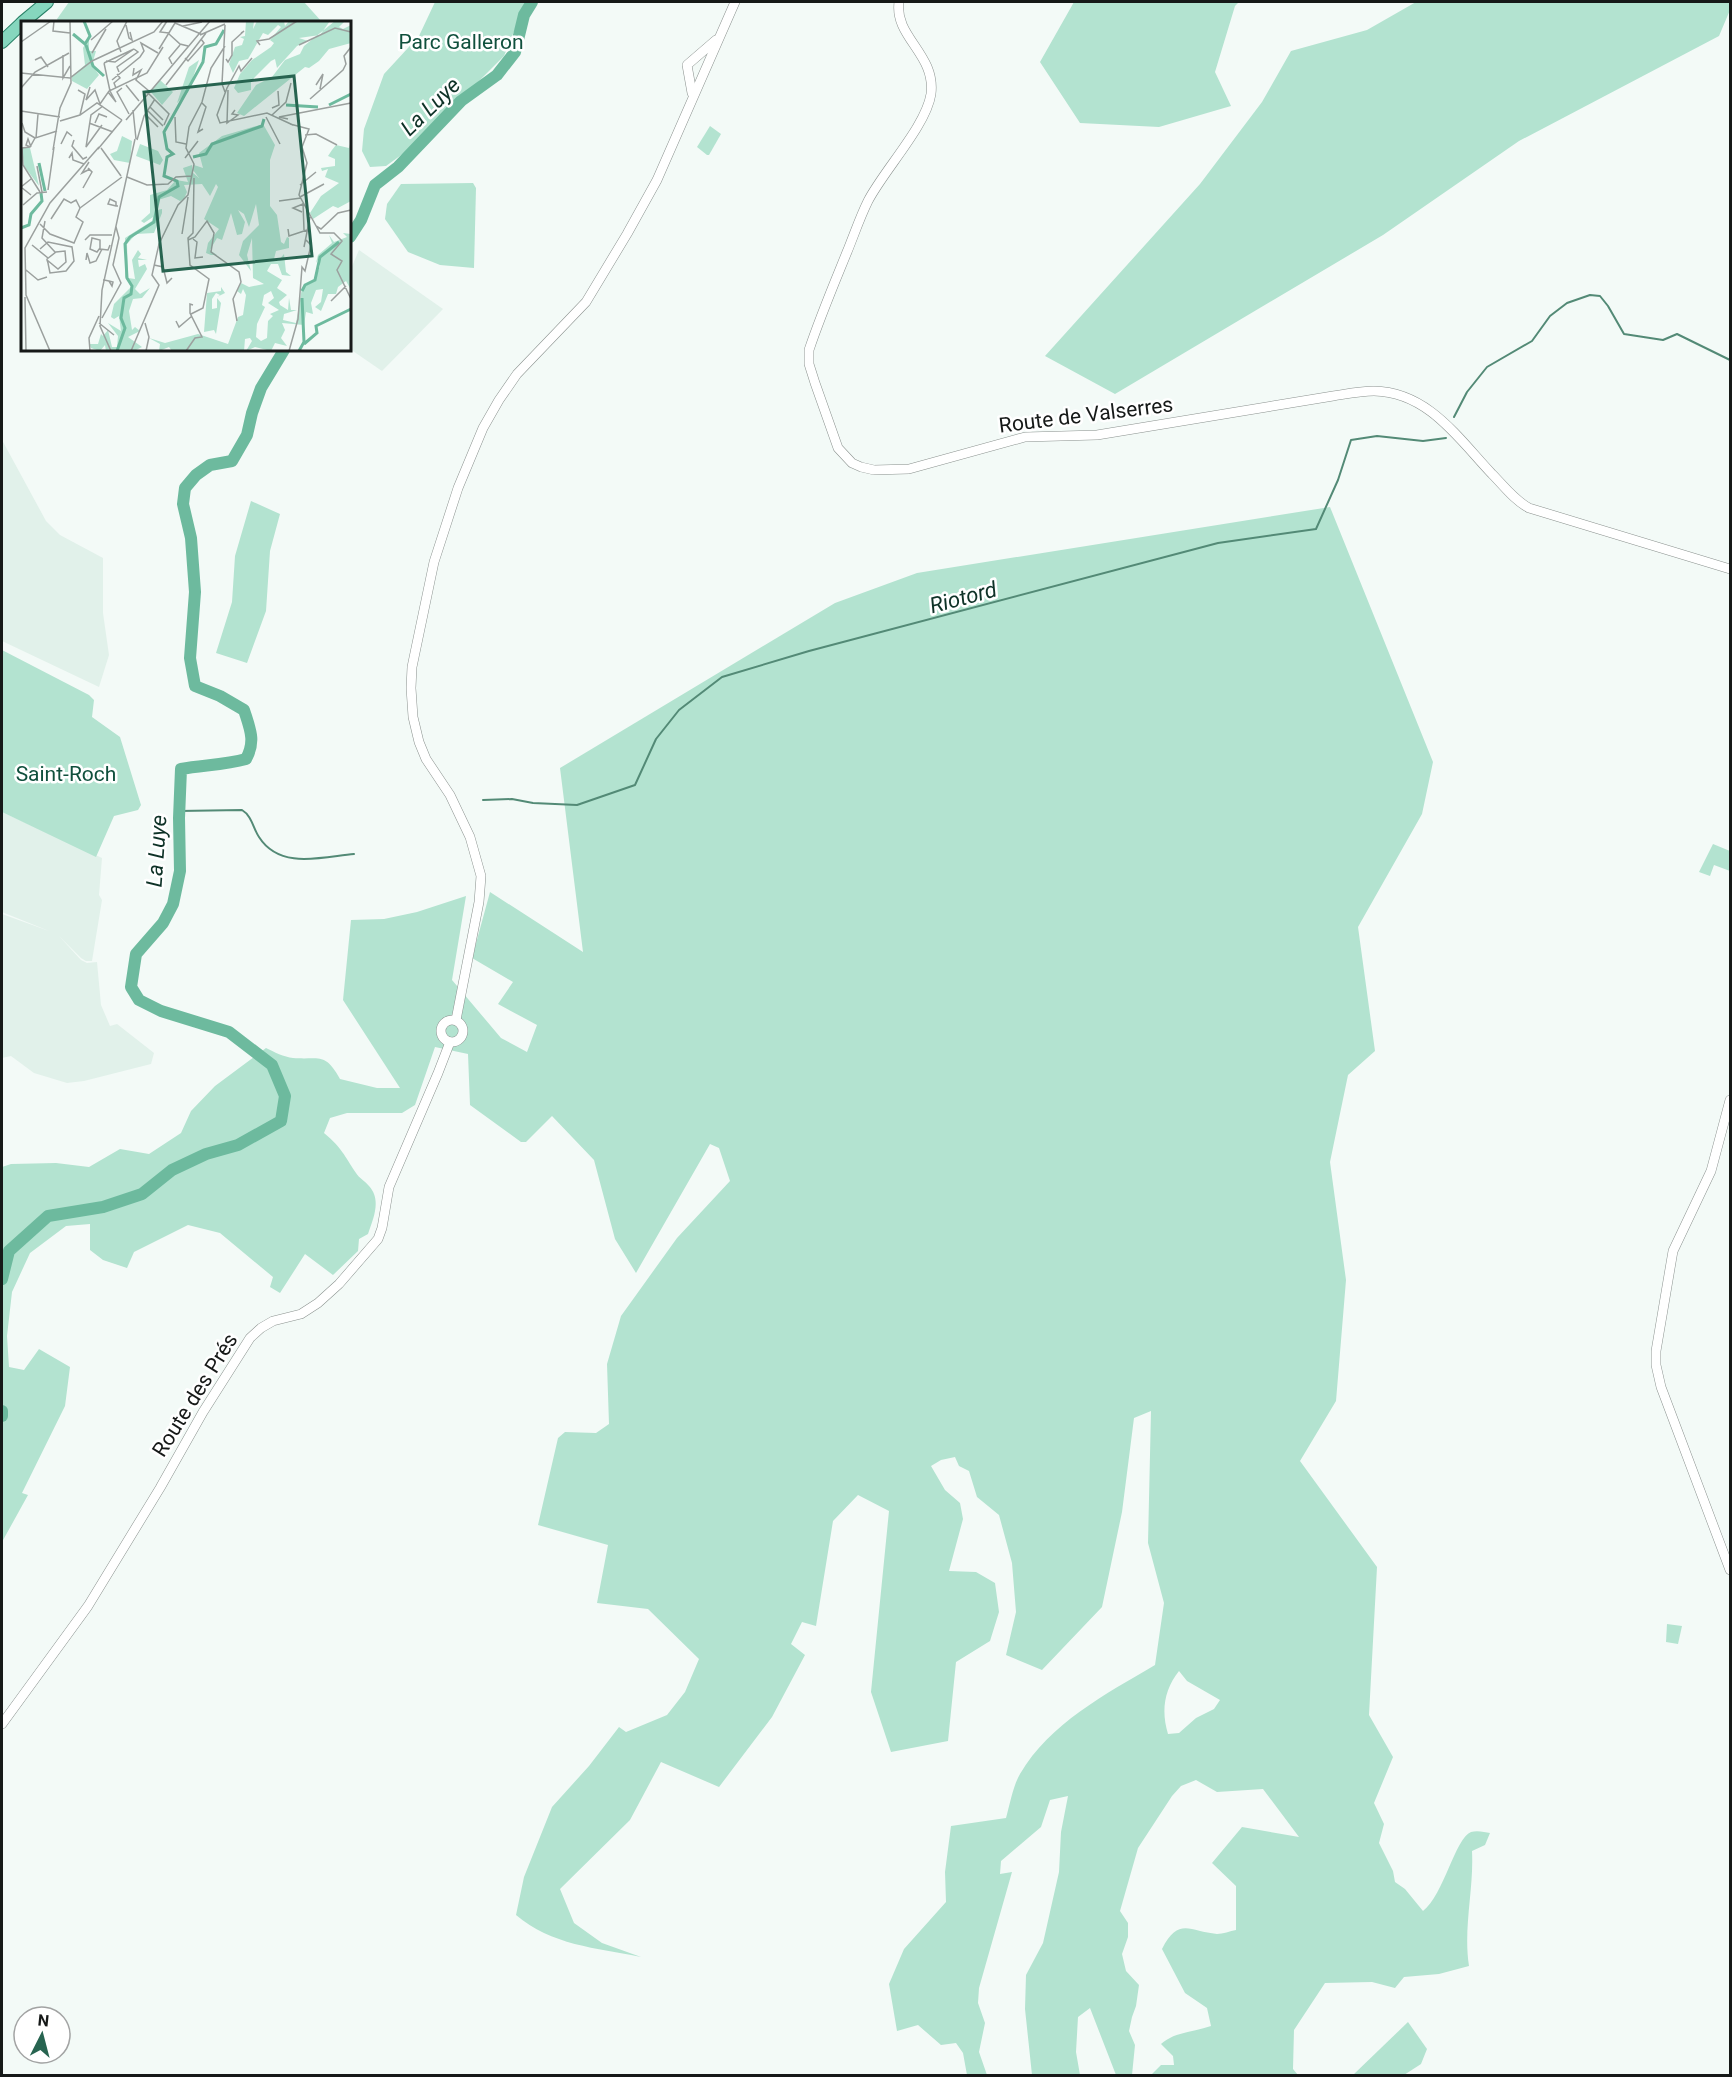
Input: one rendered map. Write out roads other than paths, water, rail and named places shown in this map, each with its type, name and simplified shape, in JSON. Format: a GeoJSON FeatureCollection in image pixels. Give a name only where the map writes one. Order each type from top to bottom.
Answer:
{"type":"FeatureCollection","features":[{"type":"Feature","properties":{"kind":"main road"},"geometry":{"type":"LineString","coordinates":[[25,21],[47,2]]}},
{"type":"Feature","properties":{"kind":"main road"},"geometry":{"type":"LineString","coordinates":[[2,42],[21,25]]}},
{"type":"Feature","properties":{"kind":"street"},"geometry":{"type":"LineString","coordinates":[[456,1020],[479,902],[481,876],[470,837],[450,795],[426,759],[413,717],[412,668],[434,562],[458,488],[490,414],[518,374],[586,302],[593,291],[652,189],[735,2]]}},
{"type":"Feature","properties":{"kind":"street","name":"Route de Valserres"},"geometry":{"type":"LineString","coordinates":[[899,2],[900,21],[923,56],[928,68],[931,82],[929,101],[919,123],[867,203],[808,350],[809,364],[817,391],[838,448],[845,457],[858,466],[866,469],[898,471],[1025,437],[1097,435],[1332,396],[1383,392],[1419,402],[1442,420],[1523,505],[1670,553],[1731,568]]}},
{"type":"Feature","properties":{"kind":"street"},"geometry":{"type":"LineString","coordinates":[[692,98],[687,65],[718,38]]}},
{"type":"Feature","properties":{"kind":"street"},"geometry":{"type":"LineString","coordinates":[[693,60],[699,60],[705,66]]}},
{"type":"Feature","properties":{"kind":"street"},"geometry":{"type":"LineString","coordinates":[[689,75],[693,78],[700,77]]}},
{"type":"Feature","properties":{"kind":"street"},"geometry":{"type":"LineString","coordinates":[[456,1020],[461,1024],[464,1033],[459,1041],[450,1042],[443,1038],[442,1027],[447,1021],[456,1020]]}},
{"type":"Feature","properties":{"kind":"street","name":"Route des Prés"},"geometry":{"type":"LineString","coordinates":[[2,1724],[88,1606],[203,1412],[250,1338],[261,1328],[301,1314],[318,1303],[339,1284],[378,1239],[389,1187],[450,1042]]}},
{"type":"Feature","properties":{"kind":"street"},"geometry":{"type":"LineString","coordinates":[[1731,1100],[1711,1171],[1674,1251],[1656,1358],[1661,1387],[1731,1570]]}},
{"type":"Feature","properties":{"kind":"waterway","name":"La Luye"},"geometry":{"type":"LineString","coordinates":[[351,235],[361,220],[375,185],[398,167],[461,101],[497,75],[515,52],[524,15],[532,2]]}},
{"type":"Feature","properties":{"kind":"waterway","name":"Riotord"},"geometry":{"type":"LineString","coordinates":[[1454,417],[1467,392],[1487,367],[1532,341],[1550,316],[1567,303],[1590,295],[1600,296],[1624,334],[1663,340],[1677,334],[1730,360]]}},
{"type":"Feature","properties":{"kind":"waterway","name":"La Luye"},"geometry":{"type":"LineString","coordinates":[[2,1279],[9,1251],[48,1216],[103,1207],[142,1194],[172,1170],[206,1154],[238,1145],[281,1121],[285,1096],[272,1065],[229,1032],[161,1011],[139,1000],[131,987],[136,954],[163,923],[173,904],[180,871],[181,769],[246,759],[251,746],[251,735],[244,710],[220,696],[195,686],[190,658],[195,592],[191,538],[183,504],[185,488],[196,475],[210,465],[232,461],[247,435],[261,388],[283,351]]}},
{"type":"Feature","properties":{"kind":"waterway","name":"Riotord"},"geometry":{"type":"LineString","coordinates":[[483,800],[512,799],[533,803],[577,805],[635,785],[656,739],[679,710],[722,677],[809,651],[1218,543],[1316,529],[1338,480],[1351,440],[1377,436],[1423,441],[1446,438]]}},
{"type":"Feature","properties":{"kind":"waterway"},"geometry":{"type":"LineString","coordinates":[[179,811],[242,810],[248,815],[259,837],[268,847],[290,858],[315,859],[354,854]]}},
{"type":"Feature","properties":{"kind":"waterway","name":"La Luye"},"geometry":{"type":"LineString","coordinates":[[2,1411],[2,1416]]}},
{"type":"Feature","properties":{"kind":"park label","name":"Parc Galleron"},"geometry":{"type":"Point","coordinates":[461,42]}},
{"type":"Feature","properties":{"kind":"park label","name":"Saint-Roch"},"geometry":{"type":"Point","coordinates":[66,774]}}]}
